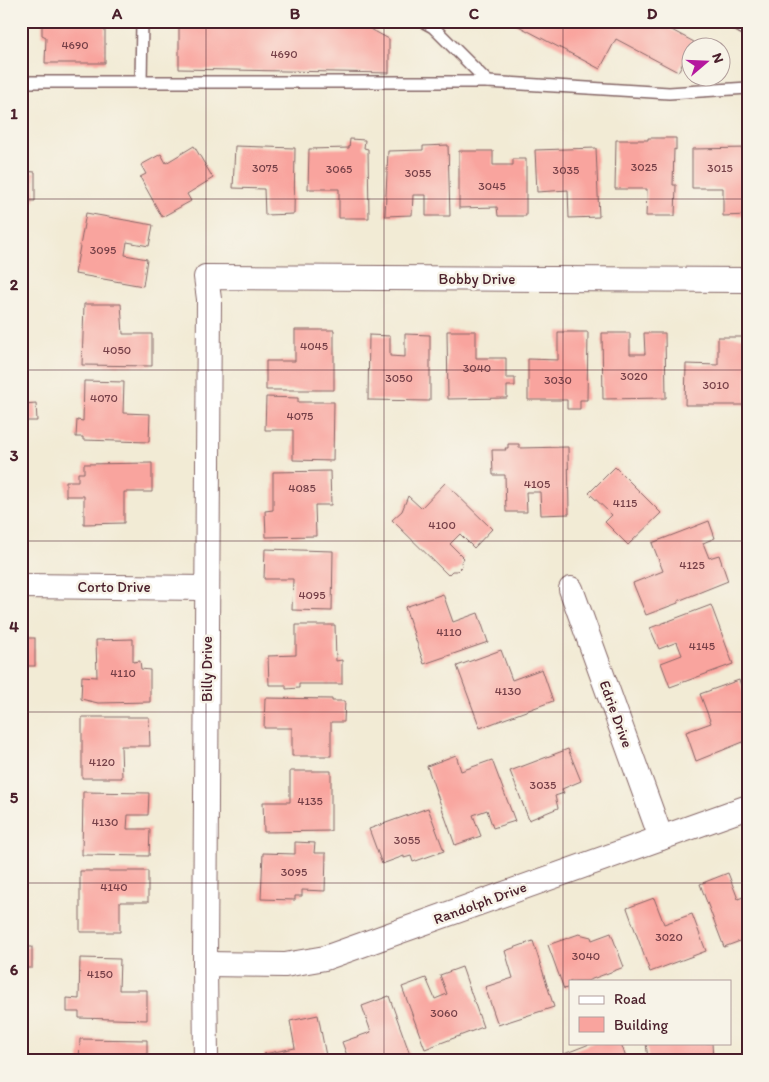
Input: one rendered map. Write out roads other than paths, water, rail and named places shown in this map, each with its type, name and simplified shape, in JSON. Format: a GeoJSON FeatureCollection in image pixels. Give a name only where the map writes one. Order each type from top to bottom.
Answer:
{"type":"FeatureCollection","features":[{"type":"Feature","properties":{"kind":"street","name":"Bobby Drive"},"geometry":{"type":"LineString","coordinates":[[206,277],[748,280]]}},
{"type":"Feature","properties":{"kind":"street","name":"Billy Drive"},"geometry":{"type":"LineString","coordinates":[[206,277],[209,299],[206,1061]]}},
{"type":"Feature","properties":{"kind":"street","name":"Corto Drive"},"geometry":{"type":"LineString","coordinates":[[21,586],[207,588]]}},
{"type":"Feature","properties":{"kind":"street","name":"Edrie Drive"},"geometry":{"type":"LineString","coordinates":[[571,589],[661,838]]}},
{"type":"Feature","properties":{"kind":"street","name":"Randolph Drive"},"geometry":{"type":"LineString","coordinates":[[205,964],[285,965],[325,958],[748,807]]}},
{"type":"Feature","properties":{"kind":"lane"},"geometry":{"type":"LineString","coordinates":[[141,82],[142,21]]}},
{"type":"Feature","properties":{"kind":"lane"},"geometry":{"type":"LineString","coordinates":[[422,21],[434,27],[488,82]]}},
{"type":"Feature","properties":{"kind":"lane"},"geometry":{"type":"LineString","coordinates":[[730,21],[748,31]]}},
{"type":"Feature","properties":{"kind":"lane"},"geometry":{"type":"LineString","coordinates":[[21,82],[488,82],[669,92],[748,88]]}}]}
